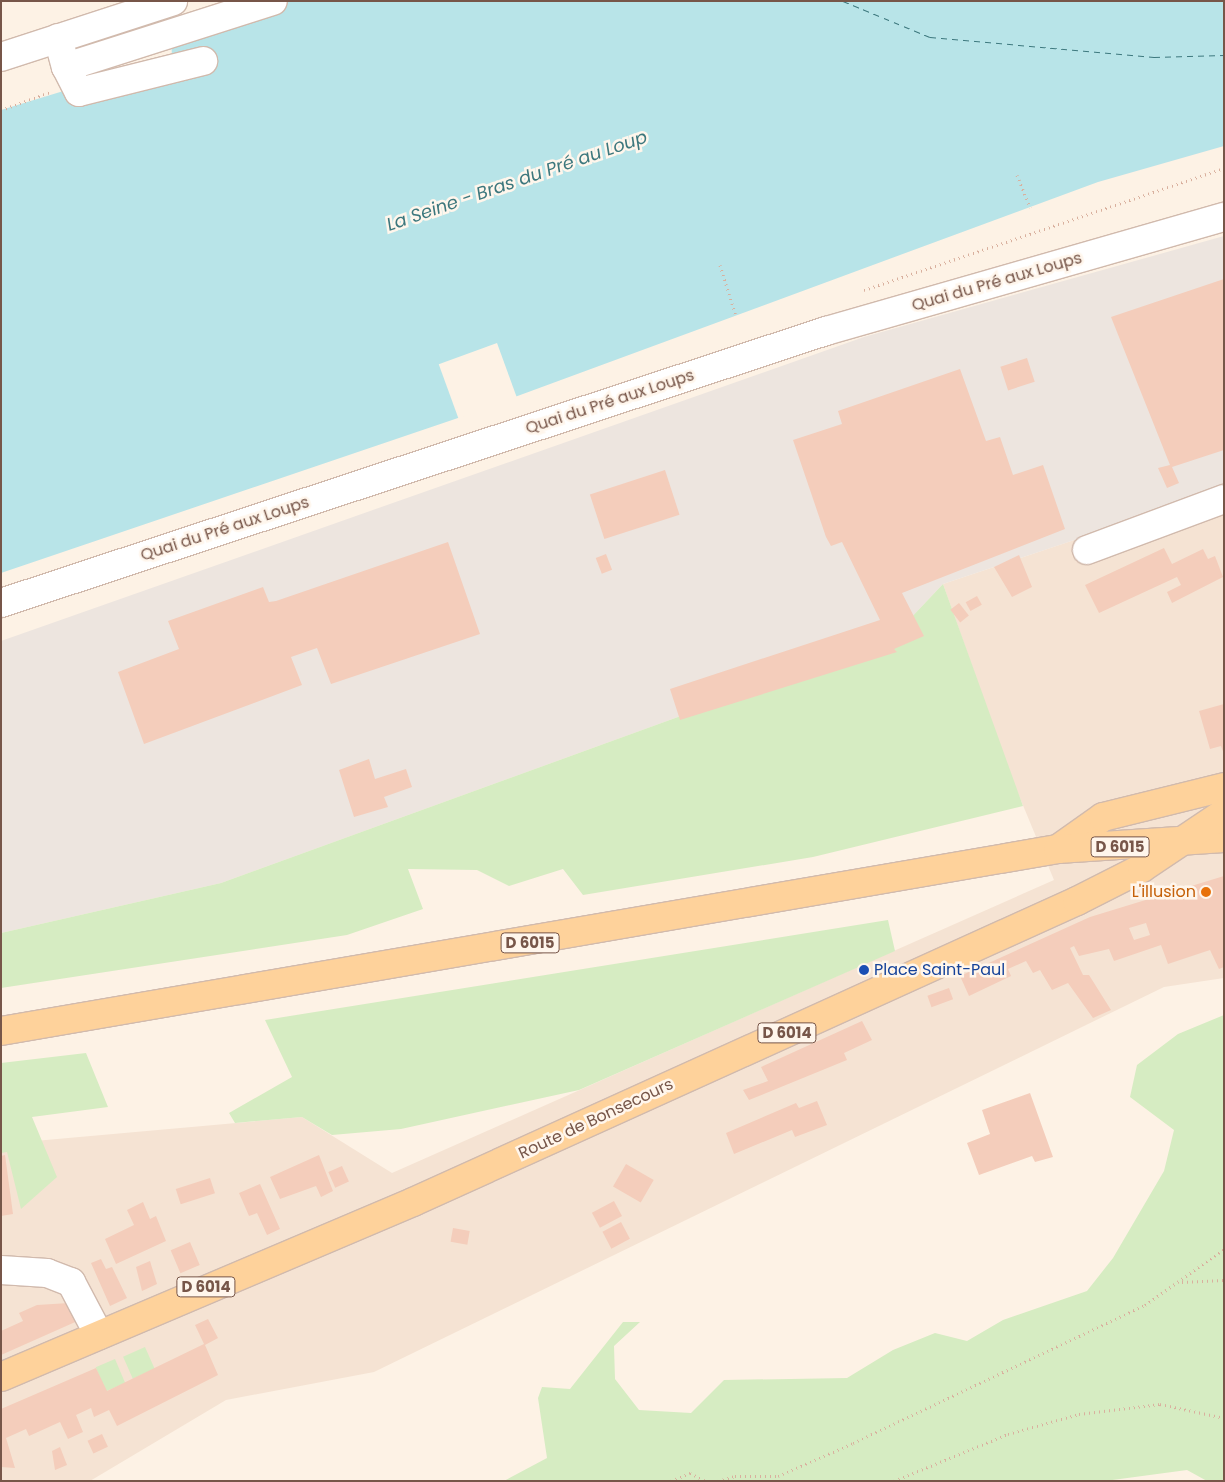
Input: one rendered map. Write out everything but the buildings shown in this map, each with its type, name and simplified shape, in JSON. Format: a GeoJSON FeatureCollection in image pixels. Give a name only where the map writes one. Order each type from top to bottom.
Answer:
{"type":"FeatureCollection","features":[{"type":"Feature","properties":{"kind":"main road","name":"D 6015"},"geometry":{"type":"LineString","coordinates":[[1058,849],[1103,816],[1224,787]]}},
{"type":"Feature","properties":{"kind":"main road","name":"Route de Bonsecours"},"geometry":{"type":"LineString","coordinates":[[1,1377],[488,1169],[1077,901],[1183,843],[1224,814]]}},
{"type":"Feature","properties":{"kind":"main road","name":"Route de Bonsecours"},"geometry":{"type":"LineString","coordinates":[[1183,843],[1224,838]]}},
{"type":"Feature","properties":{"kind":"main road","name":"D 6015"},"geometry":{"type":"LineString","coordinates":[[1,1031],[1058,849],[1183,843]]}},
{"type":"Feature","properties":{"kind":"street"},"geometry":{"type":"LineString","coordinates":[[1,57],[173,1]]}},
{"type":"Feature","properties":{"kind":"street"},"geometry":{"type":"LineString","coordinates":[[66,66],[273,1]]}},
{"type":"Feature","properties":{"kind":"street"},"geometry":{"type":"LineString","coordinates":[[58,38],[66,66],[80,92],[202,62]]}},
{"type":"Feature","properties":{"kind":"street","name":"Quai du Pré aux Loups"},"geometry":{"type":"LineString","coordinates":[[3,598],[826,331],[1224,217]]}},
{"type":"Feature","properties":{"kind":"street"},"geometry":{"type":"LineString","coordinates":[[1087,550],[1224,499]]}},
{"type":"Feature","properties":{"kind":"street"},"geometry":{"type":"LineString","coordinates":[[1,1270],[47,1273],[71,1282],[99,1335]]}},
{"type":"Feature","properties":{"kind":"path"},"geometry":{"type":"LineString","coordinates":[[1,110],[55,90],[66,66]]}},
{"type":"Feature","properties":{"kind":"path"},"geometry":{"type":"LineString","coordinates":[[1017,175],[1030,208]]}},
{"type":"Feature","properties":{"kind":"path"},"geometry":{"type":"LineString","coordinates":[[720,265],[736,316]]}},
{"type":"Feature","properties":{"kind":"path"},"geometry":{"type":"LineString","coordinates":[[718,1481],[736,1476],[778,1476],[1145,1305],[1224,1249]]}},
{"type":"Feature","properties":{"kind":"path"},"geometry":{"type":"LineString","coordinates":[[1180,1282],[1224,1280]]}},
{"type":"Feature","properties":{"kind":"path"},"geometry":{"type":"LineString","coordinates":[[894,1481],[1008,1434],[1079,1414],[1160,1404],[1224,1418]]}},
{"type":"Feature","properties":{"kind":"path"},"geometry":{"type":"LineString","coordinates":[[671,1481],[690,1473],[706,1481]]}},
{"type":"Feature","properties":{"kind":"path"},"geometry":{"type":"LineString","coordinates":[[1136,1481],[1154,1481]]}},
{"type":"Feature","properties":{"kind":"shaded area"},"geometry":{"type":"Polygon","coordinates":[[[1224,236],[1224,490],[943,584],[890,640],[221,883],[1,933],[1,641],[864,337],[1224,236]]]}},
{"type":"Feature","properties":{"kind":"shaded area"},"geometry":{"type":"Polygon","coordinates":[[[1224,490],[1224,978],[1164,987],[374,1372],[226,1400],[90,1481],[1,1481],[1,1144],[302,1117],[392,1173],[1054,880],[1012,779],[943,584],[1224,490]]]}},
{"type":"Feature","properties":{"kind":"green space"},"geometry":{"type":"Polygon","coordinates":[[[943,584],[1023,806],[813,857],[583,895],[563,869],[509,886],[477,870],[408,869],[423,909],[347,935],[1,988],[1,933],[221,883],[890,640],[943,584]]]}},
{"type":"Feature","properties":{"kind":"green space"},"geometry":{"type":"Polygon","coordinates":[[[888,920],[895,951],[579,1090],[401,1129],[332,1135],[302,1117],[235,1123],[229,1113],[292,1077],[265,1020],[888,920]]]}},
{"type":"Feature","properties":{"kind":"green space"},"geometry":{"type":"Polygon","coordinates":[[[1224,1015],[1224,1481],[1207,1481],[1187,1470],[1105,1481],[504,1481],[547,1458],[538,1398],[542,1387],[570,1389],[623,1322],[640,1322],[614,1346],[615,1379],[639,1410],[691,1413],[724,1380],[847,1378],[893,1350],[935,1333],[967,1341],[1003,1320],[1087,1291],[1113,1258],[1164,1171],[1174,1130],[1130,1097],[1137,1065],[1178,1034],[1224,1015]]]}},
{"type":"Feature","properties":{"kind":"green space"},"geometry":{"type":"Polygon","coordinates":[[[86,1053],[108,1107],[32,1117],[57,1177],[21,1209],[7,1152],[1,1153],[1,1063],[86,1053]]]}},
{"type":"Feature","properties":{"kind":"green space"},"geometry":{"type":"Polygon","coordinates":[[[145,1347],[155,1369],[133,1379],[123,1357],[145,1347]]]}},
{"type":"Feature","properties":{"kind":"green space"},"geometry":{"type":"Polygon","coordinates":[[[115,1359],[125,1383],[106,1391],[96,1367],[115,1359]]]}},
{"type":"Feature","properties":{"kind":"water","name":"La Seine - Bras du Pré au Loup"},"geometry":{"type":"Polygon","coordinates":[[[276,1],[1224,1],[1224,146],[1098,182],[458,418],[1,573],[1,110],[172,58],[171,34],[276,1]]]}},
{"type":"Feature","properties":{"kind":"pier"},"geometry":{"type":"Polygon","coordinates":[[[497,343],[517,398],[459,419],[439,364],[497,343]]]}},
{"type":"Feature","properties":{"kind":"ferry route"},"geometry":{"type":"LineString","coordinates":[[843,1],[930,37],[1154,57],[1224,55]]}},
{"type":"Feature","properties":{"kind":"place","name":"L'illusion"},"geometry":{"type":"Point","coordinates":[1206,892]}},
{"type":"Feature","properties":{"kind":"place","name":"Place Saint-Paul"},"geometry":{"type":"Point","coordinates":[864,970]}}]}
